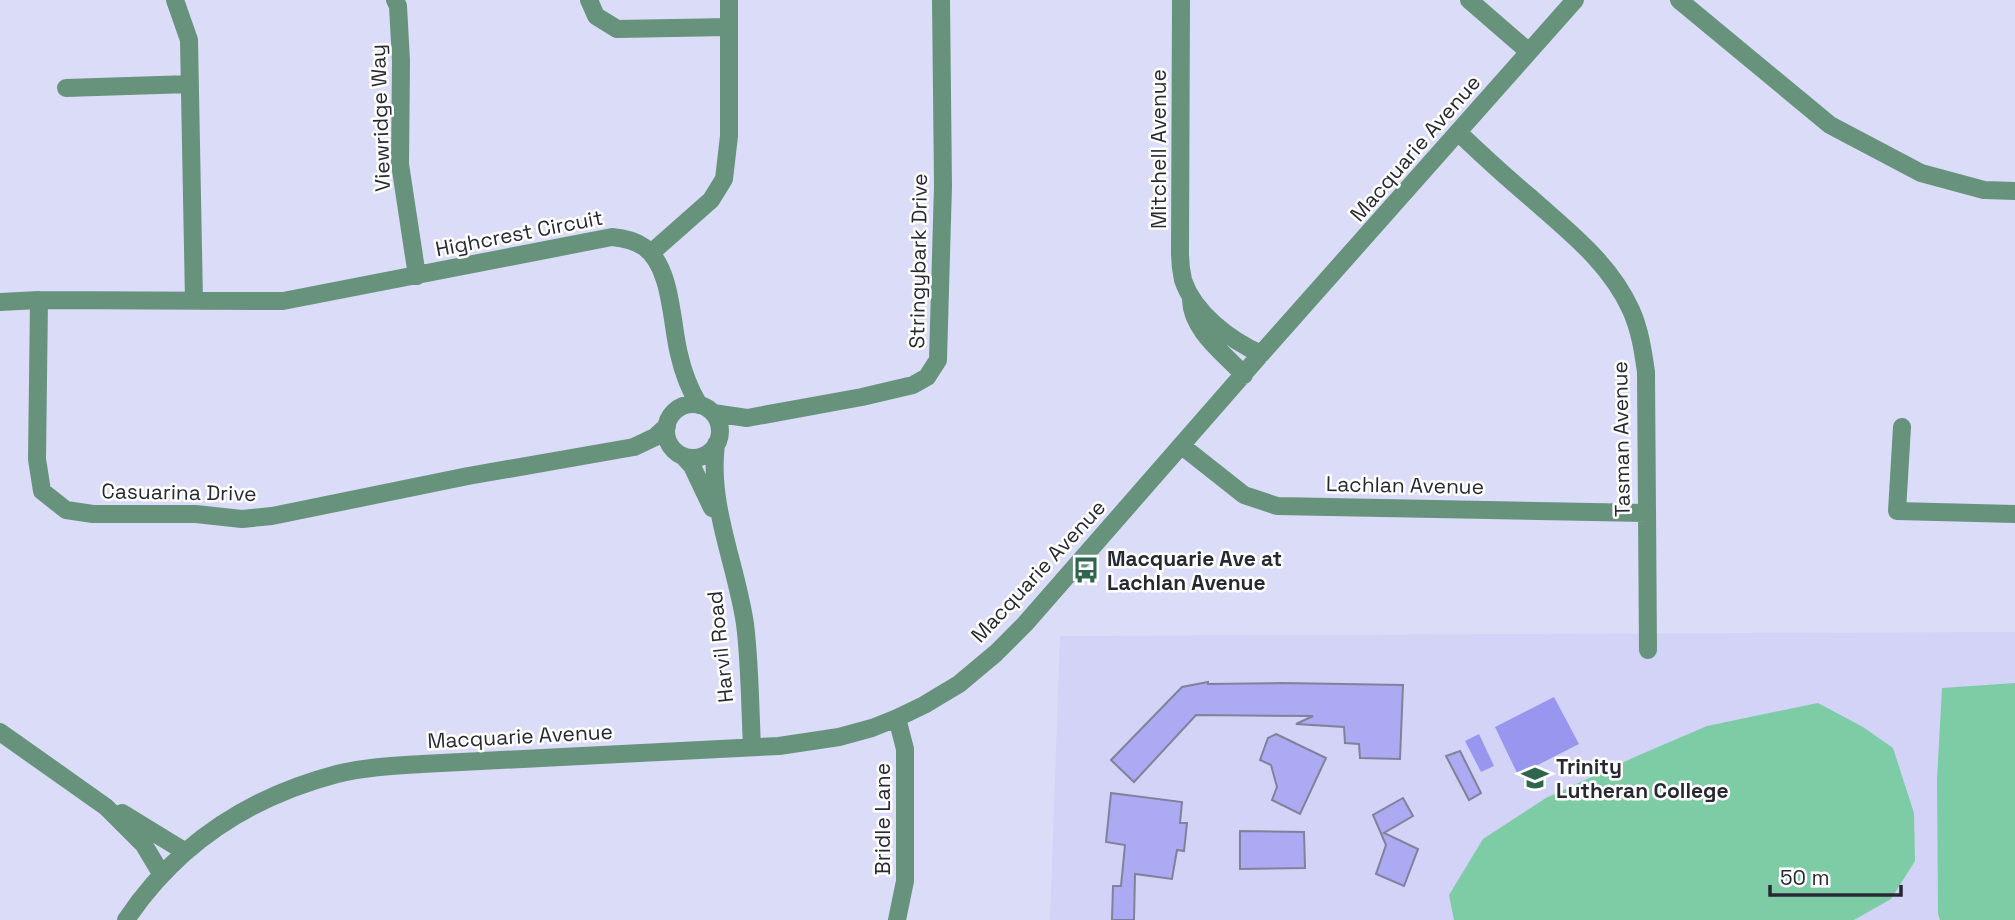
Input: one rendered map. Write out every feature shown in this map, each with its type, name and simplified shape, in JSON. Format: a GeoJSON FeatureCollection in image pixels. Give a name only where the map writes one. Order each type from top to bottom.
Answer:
{"type":"FeatureCollection","features":[{"type":"Feature","properties":{"kind":"street"},"geometry":{"type":"LineString","coordinates":[[175,0],[189,40],[194,301]]}},
{"type":"Feature","properties":{"kind":"street","name":"Viewridge Way"},"geometry":{"type":"LineString","coordinates":[[396,0],[401,61],[400,164],[417,276]]}},
{"type":"Feature","properties":{"kind":"street"},"geometry":{"type":"LineString","coordinates":[[589,0],[596,16],[617,29],[729,27]]}},
{"type":"Feature","properties":{"kind":"street"},"geometry":{"type":"LineString","coordinates":[[677,410],[680,400],[679,356],[667,285],[651,253],[711,200],[724,179],[729,136],[729,0]]}},
{"type":"Feature","properties":{"kind":"street","name":"Stringybark Drive"},"geometry":{"type":"LineString","coordinates":[[706,409],[747,418],[862,397],[913,385],[927,377],[938,360],[943,186],[942,0]]}},
{"type":"Feature","properties":{"kind":"street","name":"Mitchell Avenue"},"geometry":{"type":"LineString","coordinates":[[1181,0],[1180,253],[1184,280],[1191,296],[1202,310],[1230,336],[1261,354]]}},
{"type":"Feature","properties":{"kind":"street"},"geometry":{"type":"LineString","coordinates":[[1469,0],[1529,52]]}},
{"type":"Feature","properties":{"kind":"street","name":"Macquarie Avenue"},"geometry":{"type":"LineString","coordinates":[[126,920],[184,851],[218,825],[305,784],[340,774],[422,764],[801,744],[872,728],[924,705],[959,684],[1025,624],[1575,0]]}},
{"type":"Feature","properties":{"kind":"street"},"geometry":{"type":"LineString","coordinates":[[1679,0],[1830,125],[1921,173],[1984,190],[2015,191]]}},
{"type":"Feature","properties":{"kind":"street"},"geometry":{"type":"LineString","coordinates":[[66,88],[190,84]]}},
{"type":"Feature","properties":{"kind":"street","name":"Tasman Avenue"},"geometry":{"type":"LineString","coordinates":[[1459,133],[1603,265],[1631,311],[1641,340],[1646,372],[1648,650]]}},
{"type":"Feature","properties":{"kind":"street","name":"Highcrest Circuit"},"geometry":{"type":"LineString","coordinates":[[0,302],[283,301],[612,237],[636,242],[651,253]]}},
{"type":"Feature","properties":{"kind":"street","name":"Mitchell Avenue"},"geometry":{"type":"LineString","coordinates":[[1191,296],[1192,312],[1199,327],[1244,375]]}},
{"type":"Feature","properties":{"kind":"street","name":"Casuarina Drive"},"geometry":{"type":"LineString","coordinates":[[39,300],[37,459],[41,491],[66,510],[93,514],[196,514],[242,519],[272,516],[431,483],[634,447],[659,448],[680,454]]}},
{"type":"Feature","properties":{"kind":"street"},"geometry":{"type":"LineString","coordinates":[[679,356],[692,393],[718,421],[718,440],[712,450],[699,458],[680,454],[668,440],[667,426],[672,414],[691,405],[706,409]]}},
{"type":"Feature","properties":{"kind":"street","name":"Stringybark Drive"},"geometry":{"type":"LineString","coordinates":[[718,440],[747,418]]}},
{"type":"Feature","properties":{"kind":"street","name":"Casuarina Drive"},"geometry":{"type":"LineString","coordinates":[[634,447],[655,437],[667,426]]}},
{"type":"Feature","properties":{"kind":"street"},"geometry":{"type":"LineString","coordinates":[[1902,427],[1897,511],[2015,514]]}},
{"type":"Feature","properties":{"kind":"street","name":"Harvil Road"},"geometry":{"type":"LineString","coordinates":[[718,440],[715,482],[745,625],[752,747]]}},
{"type":"Feature","properties":{"kind":"street","name":"Lachlan Avenue"},"geometry":{"type":"LineString","coordinates":[[1182,446],[1244,495],[1277,506],[1646,513]]}},
{"type":"Feature","properties":{"kind":"street","name":"Harvil Road"},"geometry":{"type":"LineString","coordinates":[[680,454],[692,466],[702,484],[727,544]]}},
{"type":"Feature","properties":{"kind":"street","name":"Bridle Lane"},"geometry":{"type":"LineString","coordinates":[[897,718],[905,749],[905,881],[897,920]]}},
{"type":"Feature","properties":{"kind":"street"},"geometry":{"type":"LineString","coordinates":[[0,732],[106,807],[144,845],[162,875]]}},
{"type":"Feature","properties":{"kind":"street"},"geometry":{"type":"LineString","coordinates":[[106,807],[120,812],[184,851]]}},
{"type":"Feature","properties":{"kind":"shaded area","name":"Trinity Lutheran College"},"geometry":{"type":"Polygon","coordinates":[[[2015,632],[2015,920],[1050,920],[1060,636],[2015,632]]]}},
{"type":"Feature","properties":{"kind":"shaded area"},"geometry":{"type":"Polygon","coordinates":[[[1554,697],[1579,744],[1518,775],[1495,727],[1554,697]]]}},
{"type":"Feature","properties":{"kind":"shaded area"},"geometry":{"type":"Polygon","coordinates":[[[1479,734],[1494,766],[1481,772],[1465,741],[1479,734]]]}},
{"type":"Feature","properties":{"kind":"green space"},"geometry":{"type":"Polygon","coordinates":[[[2015,683],[2015,920],[1940,920],[1937,780],[1942,688],[2015,683]]]}},
{"type":"Feature","properties":{"kind":"green space"},"geometry":{"type":"Polygon","coordinates":[[[1818,703],[1863,727],[1893,748],[1914,813],[1915,861],[1891,899],[1854,920],[1454,920],[1449,895],[1483,839],[1546,798],[1707,726],[1818,703]]]}},
{"type":"Feature","properties":{"kind":"building"},"geometry":{"type":"Polygon","coordinates":[[[1208,682],[1403,685],[1400,759],[1360,758],[1359,744],[1345,743],[1344,727],[1296,724],[1313,716],[1196,715],[1134,782],[1111,760],[1182,687],[1208,682]]]}},
{"type":"Feature","properties":{"kind":"building"},"geometry":{"type":"Polygon","coordinates":[[[1276,734],[1326,758],[1300,814],[1272,800],[1277,787],[1271,765],[1260,760],[1268,738],[1276,734]]]}},
{"type":"Feature","properties":{"kind":"building"},"geometry":{"type":"Polygon","coordinates":[[[1460,751],[1481,793],[1469,800],[1446,756],[1460,751]]]}},
{"type":"Feature","properties":{"kind":"building"},"geometry":{"type":"Polygon","coordinates":[[[1111,793],[1182,802],[1180,823],[1187,823],[1184,851],[1177,850],[1172,879],[1135,874],[1134,920],[1112,920],[1113,886],[1121,886],[1125,845],[1106,842],[1111,793]]]}},
{"type":"Feature","properties":{"kind":"building"},"geometry":{"type":"Polygon","coordinates":[[[1403,798],[1413,816],[1384,833],[1418,849],[1404,886],[1376,874],[1386,845],[1373,815],[1403,798]]]}},
{"type":"Feature","properties":{"kind":"building"},"geometry":{"type":"Polygon","coordinates":[[[1240,831],[1304,832],[1305,868],[1240,869],[1240,831]]]}},
{"type":"Feature","properties":{"kind":"place","name":"Macquarie Ave at Lachlan Avenue"},"geometry":{"type":"Point","coordinates":[1086,570]}},
{"type":"Feature","properties":{"kind":"place","name":"Trinity Lutheran College"},"geometry":{"type":"Point","coordinates":[1535,778]}}]}
